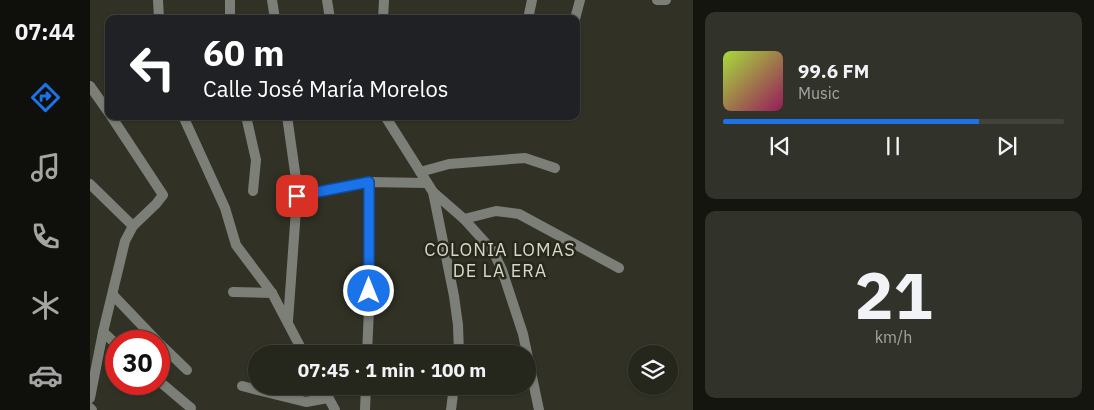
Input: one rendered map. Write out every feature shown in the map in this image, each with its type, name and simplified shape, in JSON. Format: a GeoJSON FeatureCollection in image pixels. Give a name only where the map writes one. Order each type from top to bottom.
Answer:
{"type":"FeatureCollection","features":[{"type":"Feature","properties":{"kind":"street"},"geometry":{"type":"LineString","coordinates":[[158,0],[159,15]]}},
{"type":"Feature","properties":{"kind":"street"},"geometry":{"type":"LineString","coordinates":[[230,0],[230,15]]}},
{"type":"Feature","properties":{"kind":"street"},"geometry":{"type":"LineString","coordinates":[[272,0],[274,15]]}},
{"type":"Feature","properties":{"kind":"street"},"geometry":{"type":"LineString","coordinates":[[327,0],[329,15]]}},
{"type":"Feature","properties":{"kind":"street"},"geometry":{"type":"LineString","coordinates":[[383,15],[384,0]]}},
{"type":"Feature","properties":{"kind":"street"},"geometry":{"type":"LineString","coordinates":[[529,15],[532,0]]}},
{"type":"Feature","properties":{"kind":"street"},"geometry":{"type":"LineString","coordinates":[[576,15],[580,0]]}},
{"type":"Feature","properties":{"kind":"street"},"geometry":{"type":"LineString","coordinates":[[90,86],[105,108]]}},
{"type":"Feature","properties":{"kind":"street"},"geometry":{"type":"LineString","coordinates":[[90,398],[103,332],[125,241],[133,226],[163,195],[113,120]]}},
{"type":"Feature","properties":{"kind":"street"},"geometry":{"type":"LineString","coordinates":[[185,120],[224,208],[236,245],[272,293],[300,345]]}},
{"type":"Feature","properties":{"kind":"street"},"geometry":{"type":"LineString","coordinates":[[247,120],[256,160],[253,191]]}},
{"type":"Feature","properties":{"kind":"street"},"geometry":{"type":"LineString","coordinates":[[288,120],[297,196],[288,322]]}},
{"type":"Feature","properties":{"kind":"street"},"geometry":{"type":"LineString","coordinates":[[388,120],[430,188],[464,219],[493,251],[502,270],[523,334],[539,410]]}},
{"type":"Feature","properties":{"kind":"street"},"geometry":{"type":"LineString","coordinates":[[420,172],[449,164],[525,158],[555,168]]}},
{"type":"Feature","properties":{"kind":"street"},"geometry":{"type":"LineString","coordinates":[[297,196],[369,182],[430,188]]}},
{"type":"Feature","properties":{"kind":"street"},"geometry":{"type":"LineString","coordinates":[[367,345],[369,182]]}},
{"type":"Feature","properties":{"kind":"street"},"geometry":{"type":"LineString","coordinates":[[90,184],[133,226]]}},
{"type":"Feature","properties":{"kind":"street"},"geometry":{"type":"LineString","coordinates":[[430,188],[454,296],[458,325],[458,345]]}},
{"type":"Feature","properties":{"kind":"street"},"geometry":{"type":"LineString","coordinates":[[464,219],[496,211],[519,214],[619,268]]}},
{"type":"Feature","properties":{"kind":"street"},"geometry":{"type":"LineString","coordinates":[[233,292],[272,293]]}},
{"type":"Feature","properties":{"kind":"street"},"geometry":{"type":"LineString","coordinates":[[113,295],[147,330]]}},
{"type":"Feature","properties":{"kind":"street"},"geometry":{"type":"LineString","coordinates":[[170,354],[187,370]]}},
{"type":"Feature","properties":{"kind":"street"},"geometry":{"type":"LineString","coordinates":[[242,386],[306,402],[328,398]]}},
{"type":"Feature","properties":{"kind":"street"},"geometry":{"type":"LineString","coordinates":[[170,391],[190,408]]}},
{"type":"Feature","properties":{"kind":"street"},"geometry":{"type":"LineString","coordinates":[[326,395],[335,410]]}},
{"type":"Feature","properties":{"kind":"street"},"geometry":{"type":"LineString","coordinates":[[365,410],[366,395]]}},
{"type":"Feature","properties":{"kind":"street"},"geometry":{"type":"LineString","coordinates":[[450,410],[452,395]]}},
{"type":"Feature","properties":{"kind":"district","name":"COLONIA LOMAS DE LA ERA"},"geometry":{"type":"Point","coordinates":[500,259]}},
{"type":"Feature","properties":{"kind":"route"},"geometry":{"type":"LineString","coordinates":[[297,196],[369,182],[369,291]]}}]}
